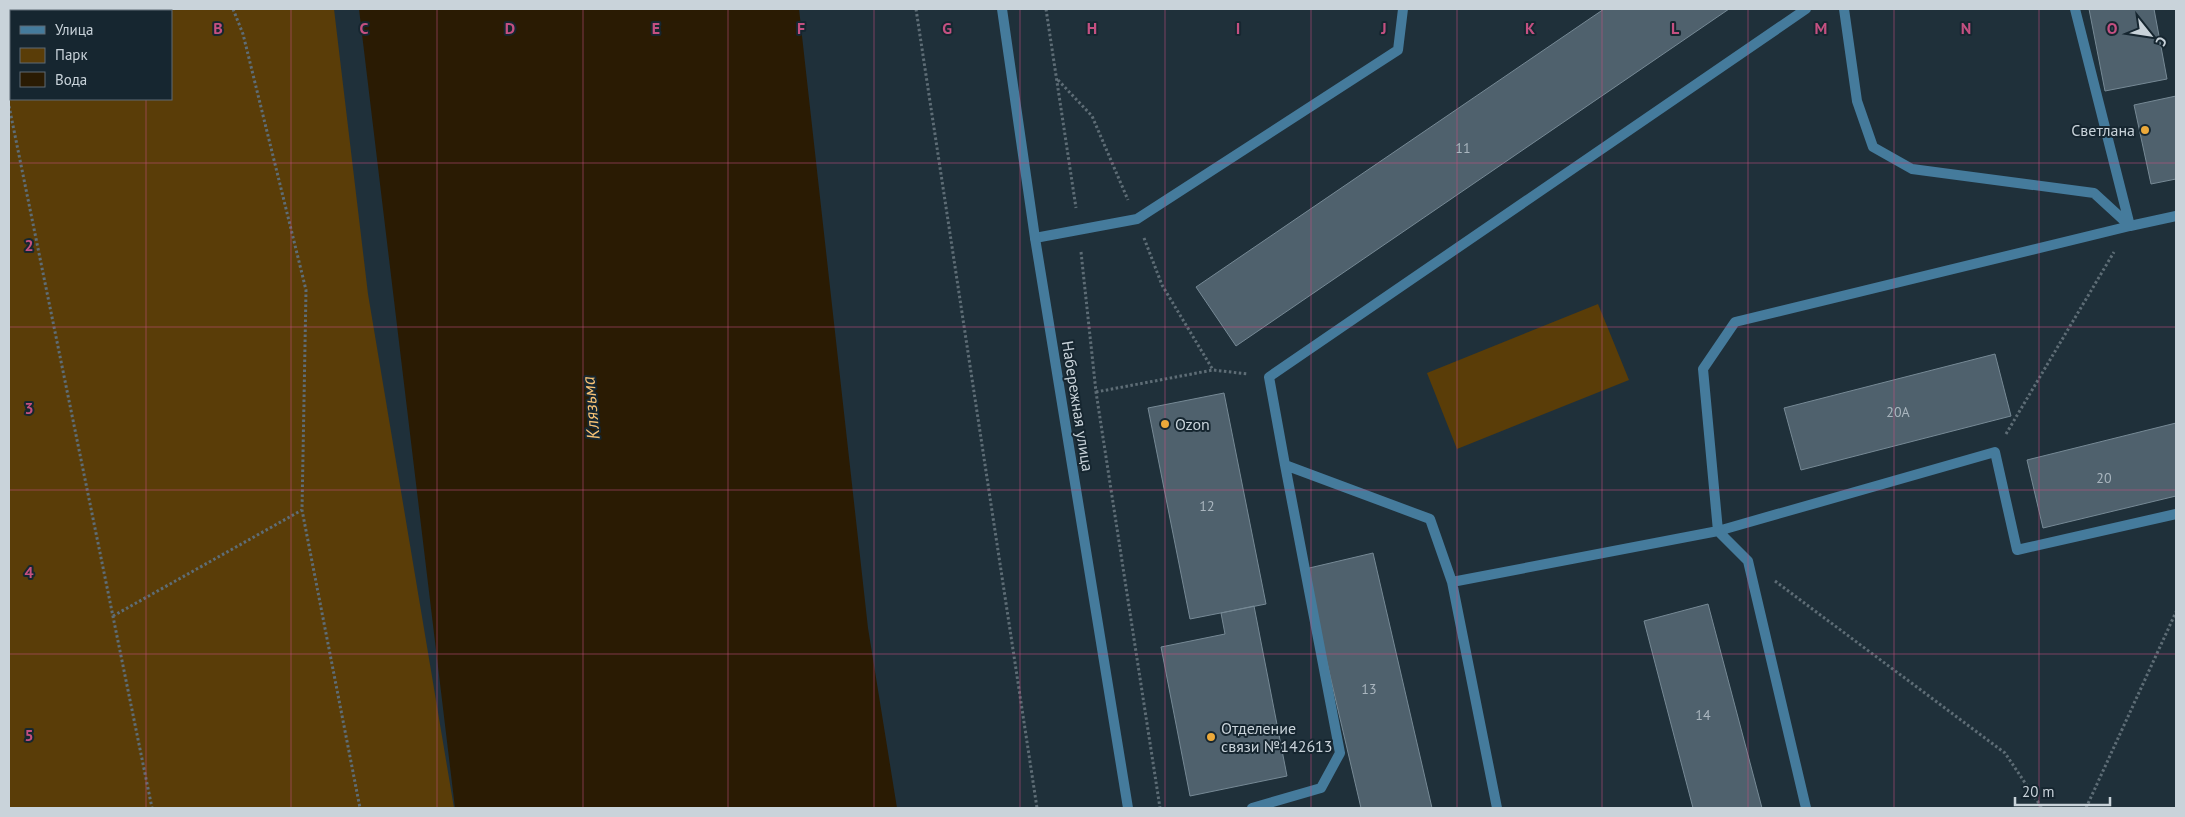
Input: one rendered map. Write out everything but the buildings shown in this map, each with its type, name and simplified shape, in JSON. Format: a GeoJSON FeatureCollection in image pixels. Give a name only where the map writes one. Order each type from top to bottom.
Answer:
{"type":"FeatureCollection","features":[{"type":"Feature","properties":{"kind":"street","name":"Набережная улица"},"geometry":{"type":"LineString","coordinates":[[1002,9],[1035,238],[1128,808]]}},
{"type":"Feature","properties":{"kind":"street"},"geometry":{"type":"LineString","coordinates":[[1035,238],[1137,219],[1398,50],[1403,9]]}},
{"type":"Feature","properties":{"kind":"street"},"geometry":{"type":"LineString","coordinates":[[1252,808],[1321,788],[1340,753],[1269,377],[1806,9]]}},
{"type":"Feature","properties":{"kind":"street"},"geometry":{"type":"LineString","coordinates":[[1844,9],[1857,102],[1873,147],[1912,169],[2094,193],[2130,226]]}},
{"type":"Feature","properties":{"kind":"street"},"geometry":{"type":"LineString","coordinates":[[2075,9],[2130,226]]}},
{"type":"Feature","properties":{"kind":"street"},"geometry":{"type":"LineString","coordinates":[[1806,808],[1748,561],[1718,531],[1702,369],[1735,322],[2176,216]]}},
{"type":"Feature","properties":{"kind":"street"},"geometry":{"type":"LineString","coordinates":[[1452,582],[1718,531],[1995,452],[2017,550],[2176,514]]}},
{"type":"Feature","properties":{"kind":"street"},"geometry":{"type":"LineString","coordinates":[[1285,464],[1430,519],[1452,582],[1497,808]]}},
{"type":"Feature","properties":{"kind":"path"},"geometry":{"type":"LineString","coordinates":[[233,9],[244,34],[306,290],[302,510],[360,808]]}},
{"type":"Feature","properties":{"kind":"path"},"geometry":{"type":"LineString","coordinates":[[916,9],[1037,808]]}},
{"type":"Feature","properties":{"kind":"path"},"geometry":{"type":"LineString","coordinates":[[1046,9],[1079,230],[1096,392],[1160,808]]}},
{"type":"Feature","properties":{"kind":"path"},"geometry":{"type":"LineString","coordinates":[[9,106],[152,808]]}},
{"type":"Feature","properties":{"kind":"path"},"geometry":{"type":"LineString","coordinates":[[1995,452],[2130,226]]}},
{"type":"Feature","properties":{"kind":"path"},"geometry":{"type":"LineString","coordinates":[[1096,392],[1213,370],[1269,377]]}},
{"type":"Feature","properties":{"kind":"path"},"geometry":{"type":"LineString","coordinates":[[112,616],[302,510]]}},
{"type":"Feature","properties":{"kind":"path"},"geometry":{"type":"LineString","coordinates":[[1748,561],[2005,754],[2042,808]]}},
{"type":"Feature","properties":{"kind":"path"},"geometry":{"type":"LineString","coordinates":[[2086,808],[2176,612]]}},
{"type":"Feature","properties":{"kind":"green space"},"geometry":{"type":"Polygon","coordinates":[[[9,9],[334,9],[368,294],[454,808],[9,808],[9,9]]]}},
{"type":"Feature","properties":{"kind":"green space"},"geometry":{"type":"Polygon","coordinates":[[[1598,304],[1629,380],[1457,449],[1427,373],[1598,304]]]}},
{"type":"Feature","properties":{"kind":"water","name":"Клязьма"},"geometry":{"type":"Polygon","coordinates":[[[359,9],[799,9],[868,628],[897,808],[455,808],[359,9]]]}},
{"type":"Feature","properties":{"kind":"place","name":"Светлана"},"geometry":{"type":"Point","coordinates":[2145,130]}},
{"type":"Feature","properties":{"kind":"place","name":"Ozon"},"geometry":{"type":"Point","coordinates":[1165,424]}},
{"type":"Feature","properties":{"kind":"place","name":"Отделение связи №142613"},"geometry":{"type":"Point","coordinates":[1211,737]}}]}
